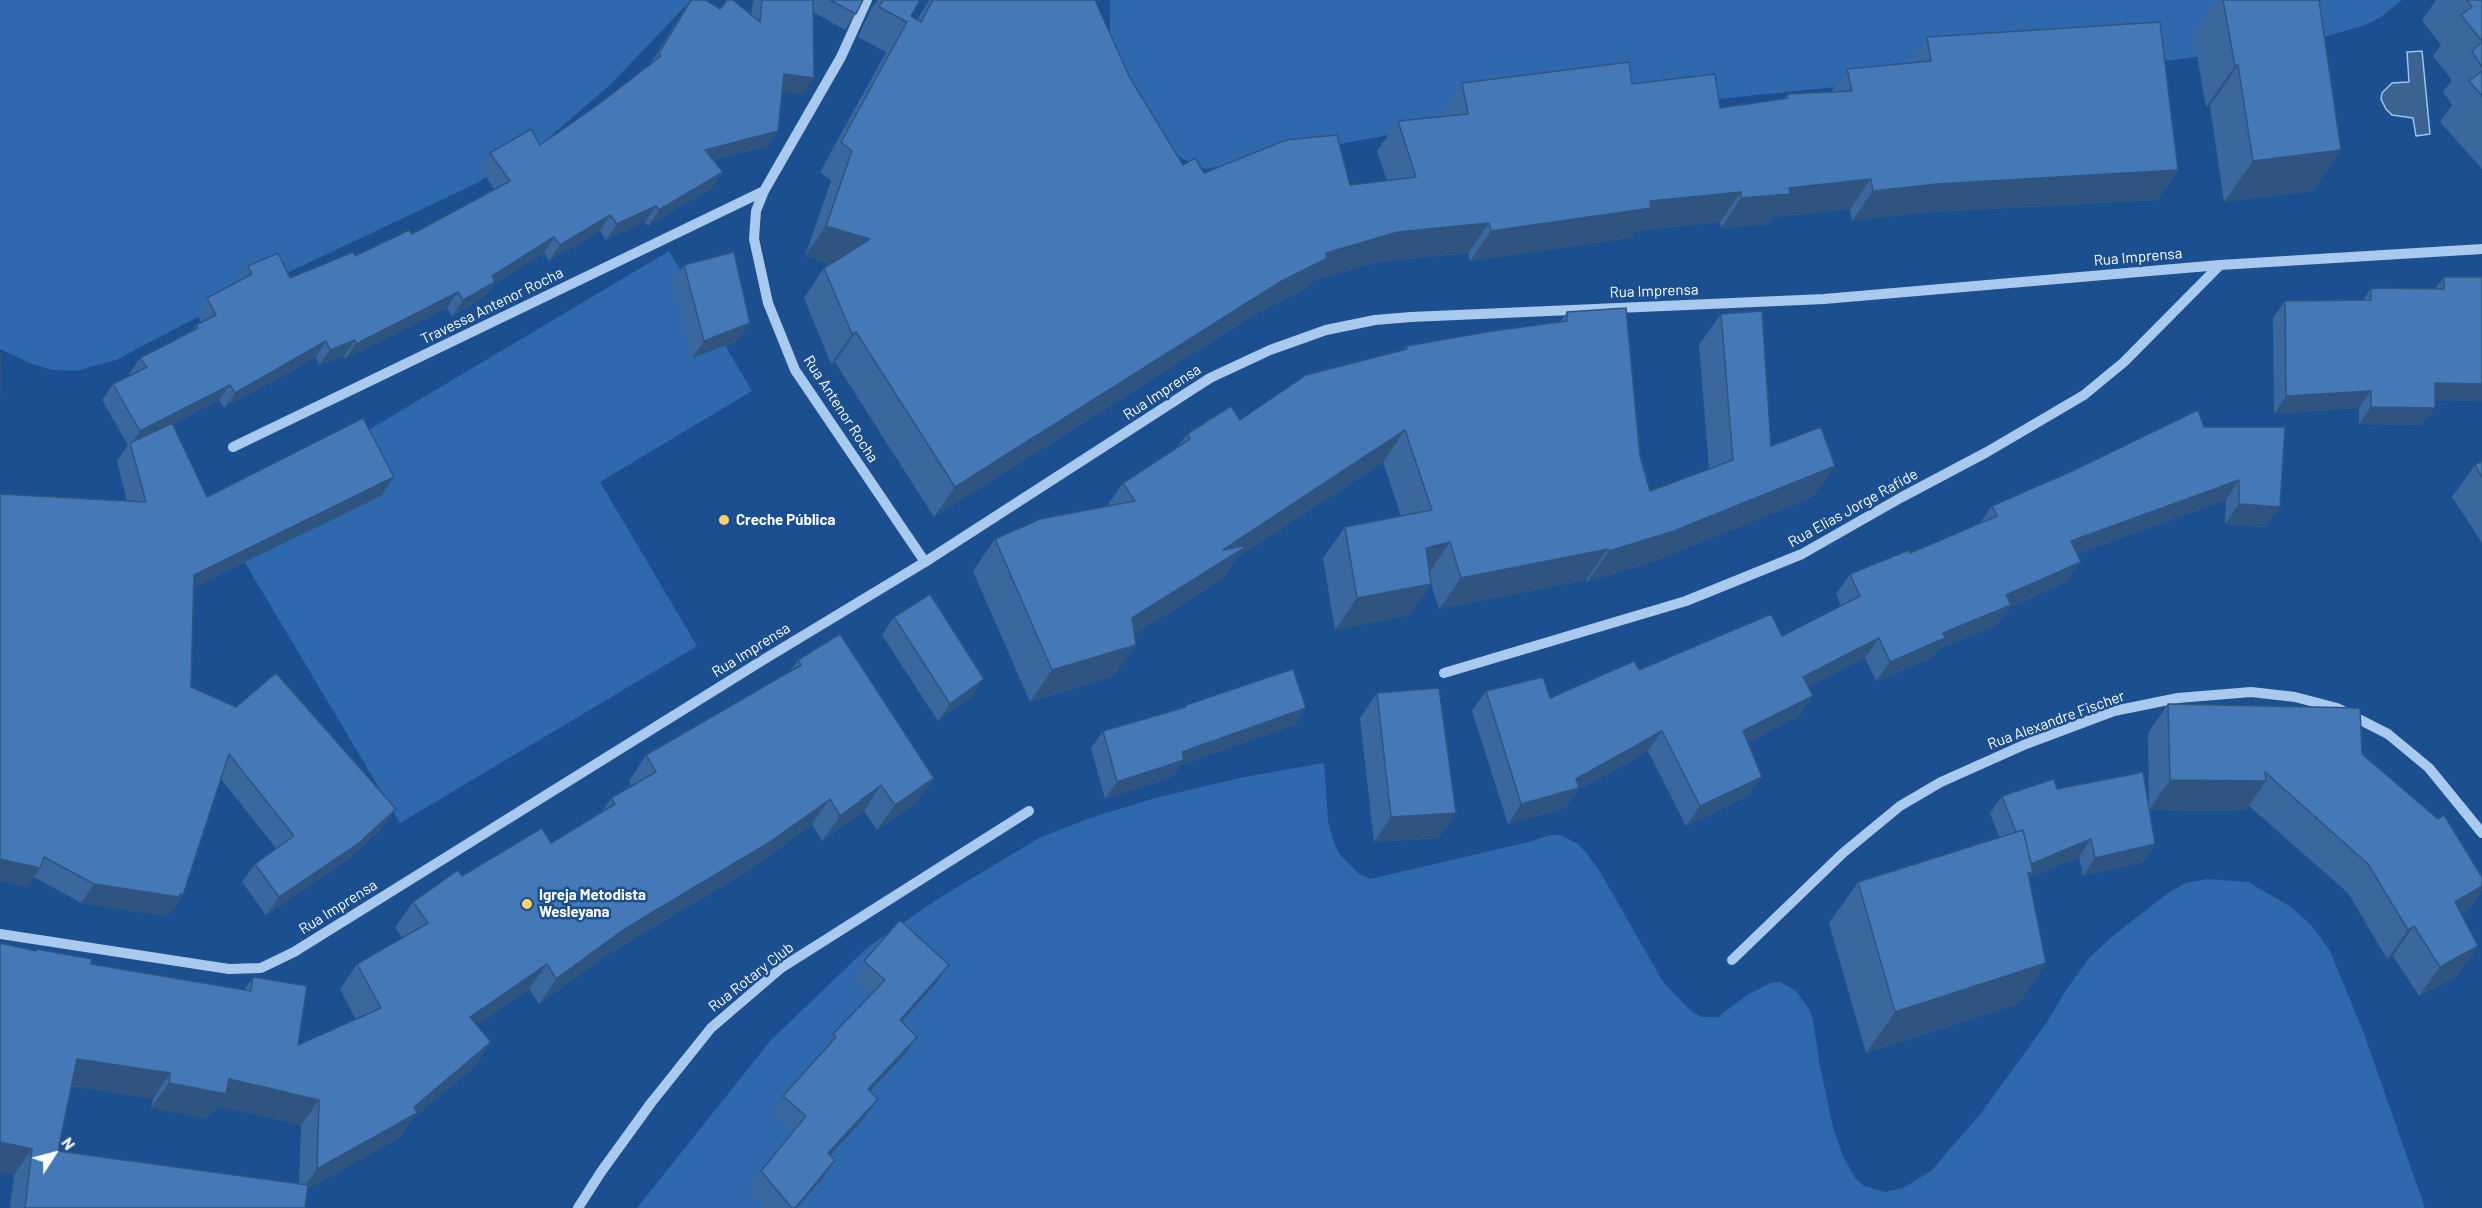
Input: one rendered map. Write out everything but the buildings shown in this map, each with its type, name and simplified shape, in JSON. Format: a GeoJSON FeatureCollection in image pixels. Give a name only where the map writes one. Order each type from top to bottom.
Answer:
{"type":"FeatureCollection","features":[{"type":"Feature","properties":{"kind":"street","name":"Rua Antenor Rocha"},"geometry":{"type":"LineString","coordinates":[[867,0],[841,57],[764,191],[756,211],[754,239],[768,303],[795,370],[925,562]]}},
{"type":"Feature","properties":{"kind":"street","name":"Travessa Antenor Rocha"},"geometry":{"type":"LineString","coordinates":[[233,447],[764,191]]}},
{"type":"Feature","properties":{"kind":"street","name":"Rua Imprensa"},"geometry":{"type":"LineString","coordinates":[[0,934],[229,969],[261,968],[294,952],[763,660],[925,562],[1210,378],[1270,350],[1326,330],[1375,320],[1412,317],[1824,299],[2220,265],[2482,249]]}},
{"type":"Feature","properties":{"kind":"street","name":"Rua Elias Jorge Rafide"},"geometry":{"type":"LineString","coordinates":[[1444,673],[1686,601],[1802,554],[1987,452],[2084,394],[2124,363],[2220,265]]}},
{"type":"Feature","properties":{"kind":"street","name":"Rua Alexandre Fischer"},"geometry":{"type":"LineString","coordinates":[[1732,960],[1843,853],[1900,806],[1930,788],[2025,744],[2115,711],[2178,698],[2251,692],[2295,697],[2337,708],[2388,734],[2430,768],[2482,833]]}},
{"type":"Feature","properties":{"kind":"street","name":"Rua Rotary Club"},"geometry":{"type":"LineString","coordinates":[[578,1208],[651,1103],[711,1028],[781,968],[1029,811]]}},
{"type":"Feature","properties":{"kind":"shaded area"},"geometry":{"type":"Polygon","coordinates":[[[0,0],[691,0],[610,85],[538,147],[473,185],[234,298],[116,360],[76,371],[52,370],[0,349],[0,0]]]}},
{"type":"Feature","properties":{"kind":"shaded area"},"geometry":{"type":"Polygon","coordinates":[[[1110,0],[2402,0],[2381,17],[2365,25],[2317,39],[2175,60],[1875,83],[1415,130],[1205,169],[1177,156],[1110,51],[1110,0]]]}},
{"type":"Feature","properties":{"kind":"shaded area"},"geometry":{"type":"Polygon","coordinates":[[[2422,51],[2430,134],[2416,136],[2413,118],[2392,115],[2381,99],[2382,93],[2392,83],[2409,82],[2407,52],[2422,51]]]}},
{"type":"Feature","properties":{"kind":"shaded area"},"geometry":{"type":"Polygon","coordinates":[[[669,251],[752,391],[600,482],[697,646],[400,823],[219,519],[669,251]]]}},
{"type":"Feature","properties":{"kind":"shaded area"},"geometry":{"type":"Polygon","coordinates":[[[1324,763],[1328,821],[1334,843],[1341,856],[1359,874],[1370,879],[1529,842],[1550,835],[1561,835],[1578,844],[1599,870],[1663,982],[1691,1011],[1702,1017],[1718,1017],[1747,995],[1771,983],[1780,982],[1796,991],[1809,1009],[1813,1020],[1833,1127],[1843,1156],[1855,1178],[1864,1186],[1885,1192],[1903,1188],[1931,1171],[1982,1112],[2047,1022],[2089,958],[2114,935],[2168,893],[2186,883],[2207,879],[2248,882],[2291,907],[2312,926],[2330,951],[2363,1031],[2425,1208],[637,1208],[771,1040],[867,948],[939,898],[1039,838],[1090,818],[1155,798],[1244,777],[1324,763]]]}},
{"type":"Feature","properties":{"kind":"place","name":"Creche Pública"},"geometry":{"type":"Point","coordinates":[724,520]}},
{"type":"Feature","properties":{"kind":"place","name":"Igreja Metodista Wesleyana"},"geometry":{"type":"Point","coordinates":[527,904]}}]}
